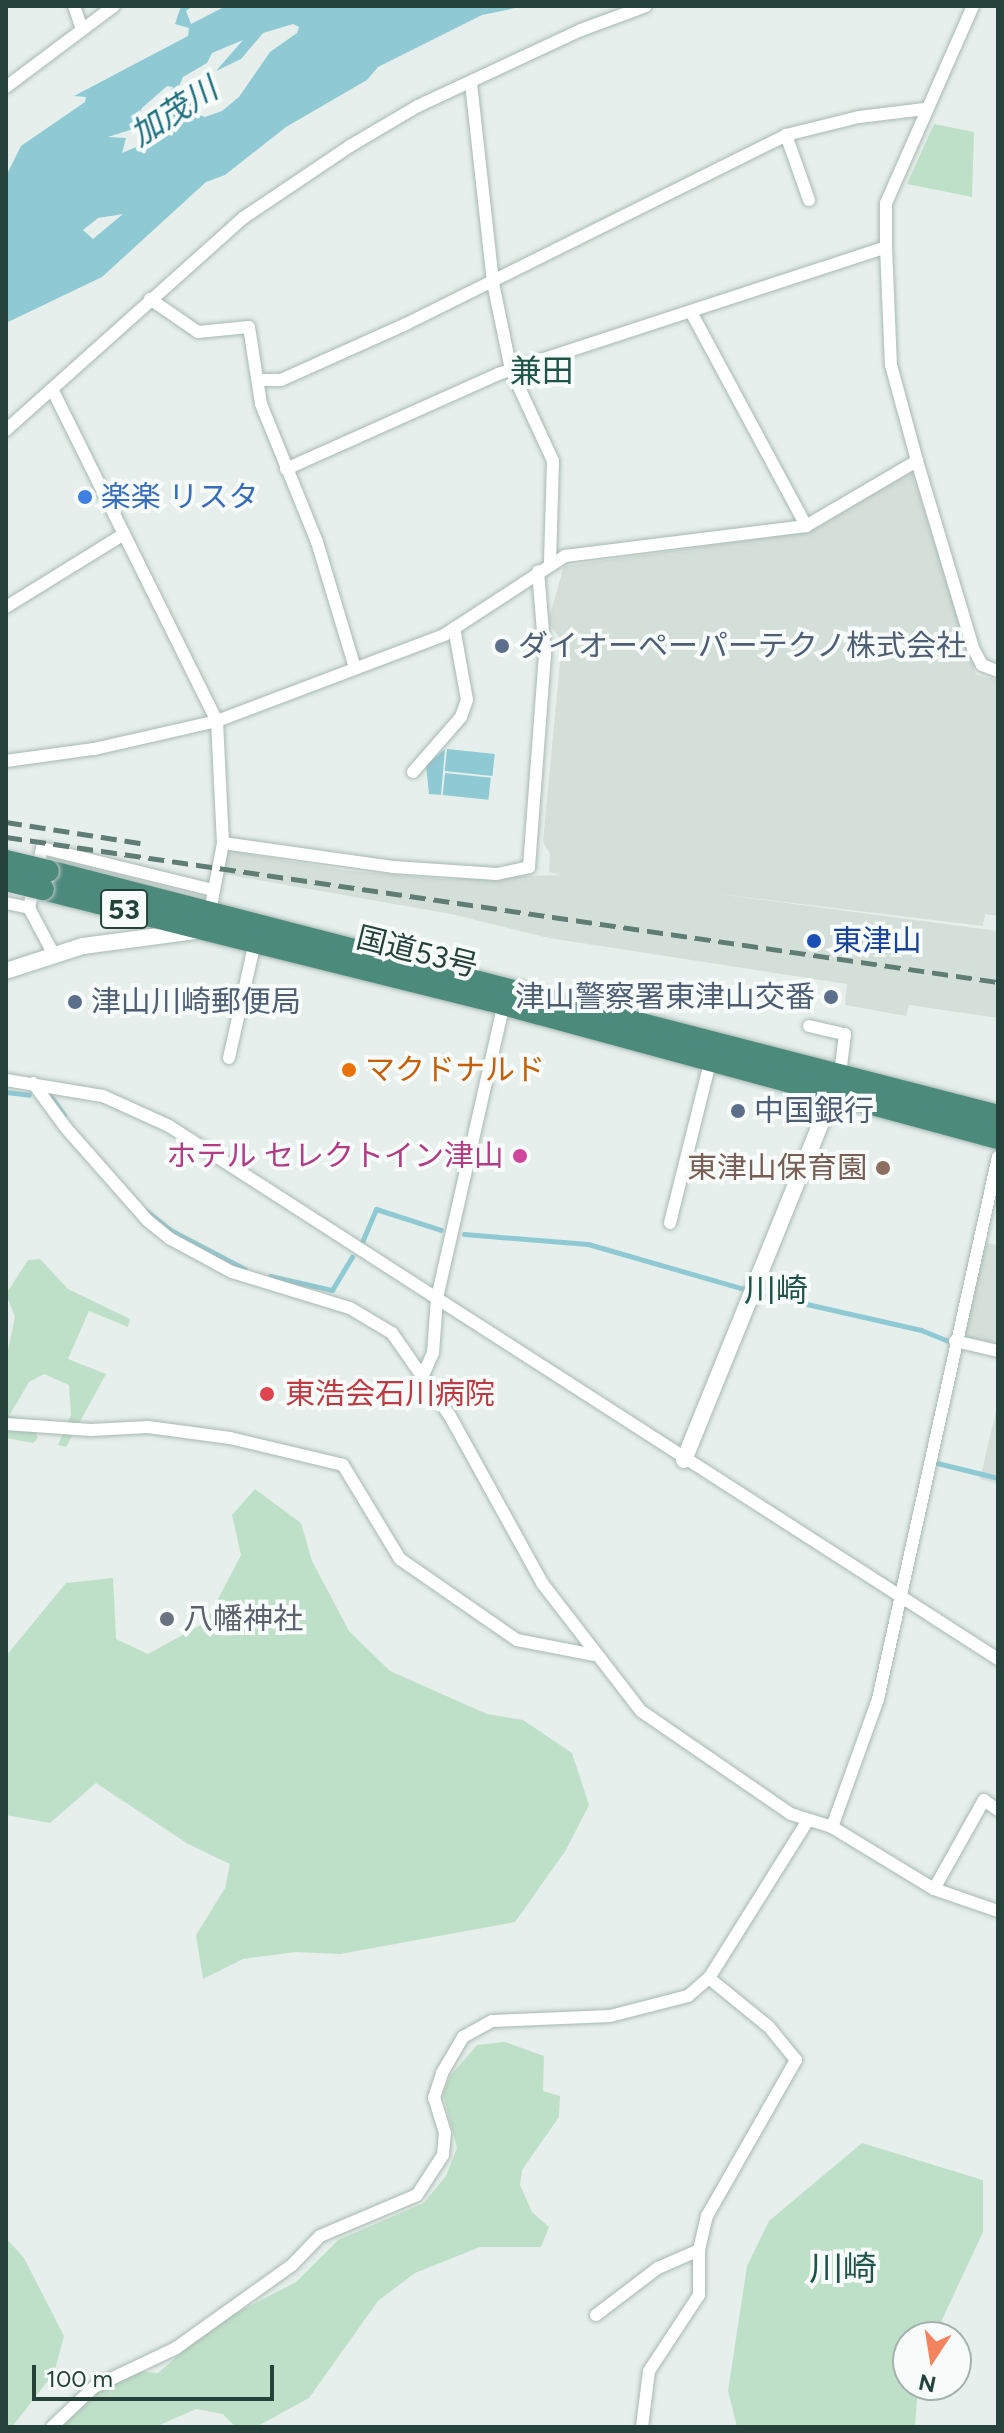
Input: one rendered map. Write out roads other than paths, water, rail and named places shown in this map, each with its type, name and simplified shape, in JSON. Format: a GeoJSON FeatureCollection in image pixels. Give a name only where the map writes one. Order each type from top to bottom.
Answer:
{"type":"FeatureCollection","features":[{"type":"Feature","properties":{"kind":"highway","name":"国道53号"},"geometry":{"type":"LineString","coordinates":[[6,861],[46,880]]}},
{"type":"Feature","properties":{"kind":"highway","name":"国道53号"},"geometry":{"type":"LineString","coordinates":[[6,880],[46,880],[209,910],[505,995],[837,1083],[998,1116]]}},
{"type":"Feature","properties":{"kind":"highway","name":"国道53号"},"geometry":{"type":"LineString","coordinates":[[209,910],[255,942],[505,995]]}},
{"type":"Feature","properties":{"kind":"highway","name":"国道53号"},"geometry":{"type":"LineString","coordinates":[[837,1083],[998,1138]]}},
{"type":"Feature","properties":{"kind":"street"},"geometry":{"type":"LineString","coordinates":[[74,6],[82,29]]}},
{"type":"Feature","properties":{"kind":"street"},"geometry":{"type":"LineString","coordinates":[[6,87],[114,6]]}},
{"type":"Feature","properties":{"kind":"street"},"geometry":{"type":"LineString","coordinates":[[6,430],[243,218],[302,178],[418,106],[581,30],[646,6]]}},
{"type":"Feature","properties":{"kind":"street"},"geometry":{"type":"LineString","coordinates":[[973,6],[886,203],[886,247],[891,365],[973,648],[982,665],[998,671]]}},
{"type":"Feature","properties":{"kind":"street"},"geometry":{"type":"LineString","coordinates":[[223,843],[394,867],[497,874],[529,867],[545,656],[544,568],[553,461],[511,370],[493,283],[471,83]]}},
{"type":"Feature","properties":{"kind":"street"},"geometry":{"type":"LineString","coordinates":[[260,380],[281,380],[493,283],[786,135],[859,117],[925,109]]}},
{"type":"Feature","properties":{"kind":"street"},"geometry":{"type":"LineString","coordinates":[[786,135],[809,200]]}},
{"type":"Feature","properties":{"kind":"street"},"geometry":{"type":"LineString","coordinates":[[286,469],[511,370],[886,247]]}},
{"type":"Feature","properties":{"kind":"street"},"geometry":{"type":"LineString","coordinates":[[150,299],[198,332],[249,327],[260,380],[261,404],[317,542],[355,668]]}},
{"type":"Feature","properties":{"kind":"street"},"geometry":{"type":"LineString","coordinates":[[691,312],[806,526]]}},
{"type":"Feature","properties":{"kind":"street"},"geometry":{"type":"LineString","coordinates":[[53,391],[217,721],[223,843],[209,910]]}},
{"type":"Feature","properties":{"kind":"street"},"geometry":{"type":"LineString","coordinates":[[6,761],[94,749],[217,721],[454,628],[565,556],[806,526],[917,461]]}},
{"type":"Feature","properties":{"kind":"street"},"geometry":{"type":"LineString","coordinates":[[6,607],[124,534]]}},
{"type":"Feature","properties":{"kind":"street"},"geometry":{"type":"LineString","coordinates":[[413,772],[461,717],[467,700],[454,628]]}},
{"type":"Feature","properties":{"kind":"street"},"geometry":{"type":"LineString","coordinates":[[53,953],[29,908],[42,848],[209,910]]}},
{"type":"Feature","properties":{"kind":"street"},"geometry":{"type":"LineString","coordinates":[[6,903],[29,908]]}},
{"type":"Feature","properties":{"kind":"street"},"geometry":{"type":"LineString","coordinates":[[6,971],[53,953],[209,910]]}},
{"type":"Feature","properties":{"kind":"street"},"geometry":{"type":"LineString","coordinates":[[229,1058],[255,942]]}},
{"type":"Feature","properties":{"kind":"street"},"geometry":{"type":"LineString","coordinates":[[424,1373],[433,1353],[437,1298],[505,995]]}},
{"type":"Feature","properties":{"kind":"street"},"geometry":{"type":"LineString","coordinates":[[684,1460],[837,1083],[845,1034],[809,1026]]}},
{"type":"Feature","properties":{"kind":"street"},"geometry":{"type":"LineString","coordinates":[[670,1223],[713,1050]]}},
{"type":"Feature","properties":{"kind":"street"},"geometry":{"type":"LineString","coordinates":[[6,1080],[33,1083],[137,1108],[998,1659]]}},
{"type":"Feature","properties":{"kind":"street"},"geometry":{"type":"LineString","coordinates":[[33,1083],[76,1140],[169,1238],[232,1272],[365,1315],[392,1333],[424,1373],[542,1583],[594,1655],[641,1711],[807,1822],[832,1827],[934,1889],[998,1911]]}},
{"type":"Feature","properties":{"kind":"street"},"geometry":{"type":"LineString","coordinates":[[832,1827],[878,1699],[898,1597],[932,1472],[955,1341],[998,1157]]}},
{"type":"Feature","properties":{"kind":"street"},"geometry":{"type":"LineString","coordinates":[[955,1341],[998,1351]]}},
{"type":"Feature","properties":{"kind":"street"},"geometry":{"type":"LineString","coordinates":[[6,1424],[91,1430],[148,1427],[230,1438],[343,1465],[400,1559],[517,1640],[594,1655]]}},
{"type":"Feature","properties":{"kind":"street"},"geometry":{"type":"LineString","coordinates":[[934,1889],[984,1800],[998,1810]]}},
{"type":"Feature","properties":{"kind":"street"},"geometry":{"type":"LineString","coordinates":[[52,2427],[94,2387],[176,2348],[292,2265],[320,2236],[417,2195],[443,2155],[445,2133],[434,2098],[463,2037],[492,2021],[610,2016],[668,2004],[709,1978],[807,1822]]}},
{"type":"Feature","properties":{"kind":"street"},"geometry":{"type":"LineString","coordinates":[[642,2427],[649,2371],[699,2295],[699,2250],[712,2206],[796,2060],[769,2027],[709,1978]]}},
{"type":"Feature","properties":{"kind":"street"},"geometry":{"type":"LineString","coordinates":[[596,2315],[658,2268],[699,2250]]}},
{"type":"Feature","properties":{"kind":"water","name":"加茂川"},"geometry":{"type":"Polygon","coordinates":[[[181,6],[193,6],[186,11],[191,24],[226,6],[525,6],[482,15],[378,67],[367,80],[286,127],[225,175],[206,182],[102,277],[6,323],[6,176],[21,146],[85,102],[86,97],[74,96],[188,36],[189,28],[175,24],[181,6]],[[293,24],[263,33],[241,59],[216,71],[243,40],[212,53],[207,63],[183,77],[176,93],[165,100],[173,87],[167,86],[142,108],[133,129],[108,137],[126,138],[122,153],[136,147],[148,135],[145,123],[163,109],[206,94],[210,81],[208,98],[183,110],[205,117],[222,111],[239,97],[270,52],[297,33],[299,27],[293,24]],[[123,214],[98,218],[83,230],[93,239],[123,214]]]}},
{"type":"Feature","properties":{"kind":"water"},"geometry":{"type":"Polygon","coordinates":[[[445,749],[441,795],[429,794],[426,765],[445,749]]]}},
{"type":"Feature","properties":{"kind":"water"},"geometry":{"type":"Polygon","coordinates":[[[447,749],[495,754],[492,776],[445,771],[447,749]]]}},
{"type":"Feature","properties":{"kind":"water"},"geometry":{"type":"Polygon","coordinates":[[[445,773],[491,778],[488,800],[443,795],[445,773]]]}},
{"type":"Feature","properties":{"kind":"waterway"},"geometry":{"type":"LineString","coordinates":[[6,1092],[29,1095]]}},
{"type":"Feature","properties":{"kind":"waterway"},"geometry":{"type":"LineString","coordinates":[[51,1097],[64,1115]]}},
{"type":"Feature","properties":{"kind":"waterway"},"geometry":{"type":"LineString","coordinates":[[362,1242],[376,1209],[441,1230]]}},
{"type":"Feature","properties":{"kind":"waterway"},"geometry":{"type":"LineString","coordinates":[[146,1211],[172,1231],[245,1269]]}},
{"type":"Feature","properties":{"kind":"waterway"},"geometry":{"type":"LineString","coordinates":[[464,1234],[588,1244],[744,1289]]}},
{"type":"Feature","properties":{"kind":"waterway"},"geometry":{"type":"LineString","coordinates":[[270,1276],[332,1290],[352,1257]]}},
{"type":"Feature","properties":{"kind":"waterway"},"geometry":{"type":"LineString","coordinates":[[767,1295],[921,1330],[951,1342]]}},
{"type":"Feature","properties":{"kind":"waterway"},"geometry":{"type":"LineString","coordinates":[[933,1462],[998,1478]]}},
{"type":"Feature","properties":{"kind":"railway"},"geometry":{"type":"LineString","coordinates":[[6,822],[146,844]]}},
{"type":"Feature","properties":{"kind":"railway"},"geometry":{"type":"LineString","coordinates":[[6,837],[998,982]]}},
{"type":"Feature","properties":{"kind":"place","name":"楽楽 リスタ"},"geometry":{"type":"Point","coordinates":[85,497]}},
{"type":"Feature","properties":{"kind":"place","name":"ダイオーペーパーテクノ株式会社"},"geometry":{"type":"Point","coordinates":[502,646]}},
{"type":"Feature","properties":{"kind":"place","name":"東津山"},"geometry":{"type":"Point","coordinates":[814,941]}},
{"type":"Feature","properties":{"kind":"place","name":"津山警察署東津山交番"},"geometry":{"type":"Point","coordinates":[831,997]}},
{"type":"Feature","properties":{"kind":"place","name":"津山川崎郵便局"},"geometry":{"type":"Point","coordinates":[75,1002]}},
{"type":"Feature","properties":{"kind":"place","name":"マクドナルド"},"geometry":{"type":"Point","coordinates":[349,1070]}},
{"type":"Feature","properties":{"kind":"place","name":"中国銀行"},"geometry":{"type":"Point","coordinates":[738,1111]}},
{"type":"Feature","properties":{"kind":"place","name":"ホテル セレクトイン津山"},"geometry":{"type":"Point","coordinates":[520,1156]}},
{"type":"Feature","properties":{"kind":"place","name":"東津山保育園"},"geometry":{"type":"Point","coordinates":[883,1168]}},
{"type":"Feature","properties":{"kind":"place","name":"東浩会石川病院"},"geometry":{"type":"Point","coordinates":[267,1394]}},
{"type":"Feature","properties":{"kind":"place","name":"八幡神社"},"geometry":{"type":"Point","coordinates":[167,1619]}},
{"type":"Feature","properties":{"kind":"district","name":"兼田"},"geometry":{"type":"Point","coordinates":[542,371]}},
{"type":"Feature","properties":{"kind":"district","name":"川崎"},"geometry":{"type":"Point","coordinates":[776,1290]}},
{"type":"Feature","properties":{"kind":"district","name":"川崎"},"geometry":{"type":"Point","coordinates":[843,2269]}}]}
